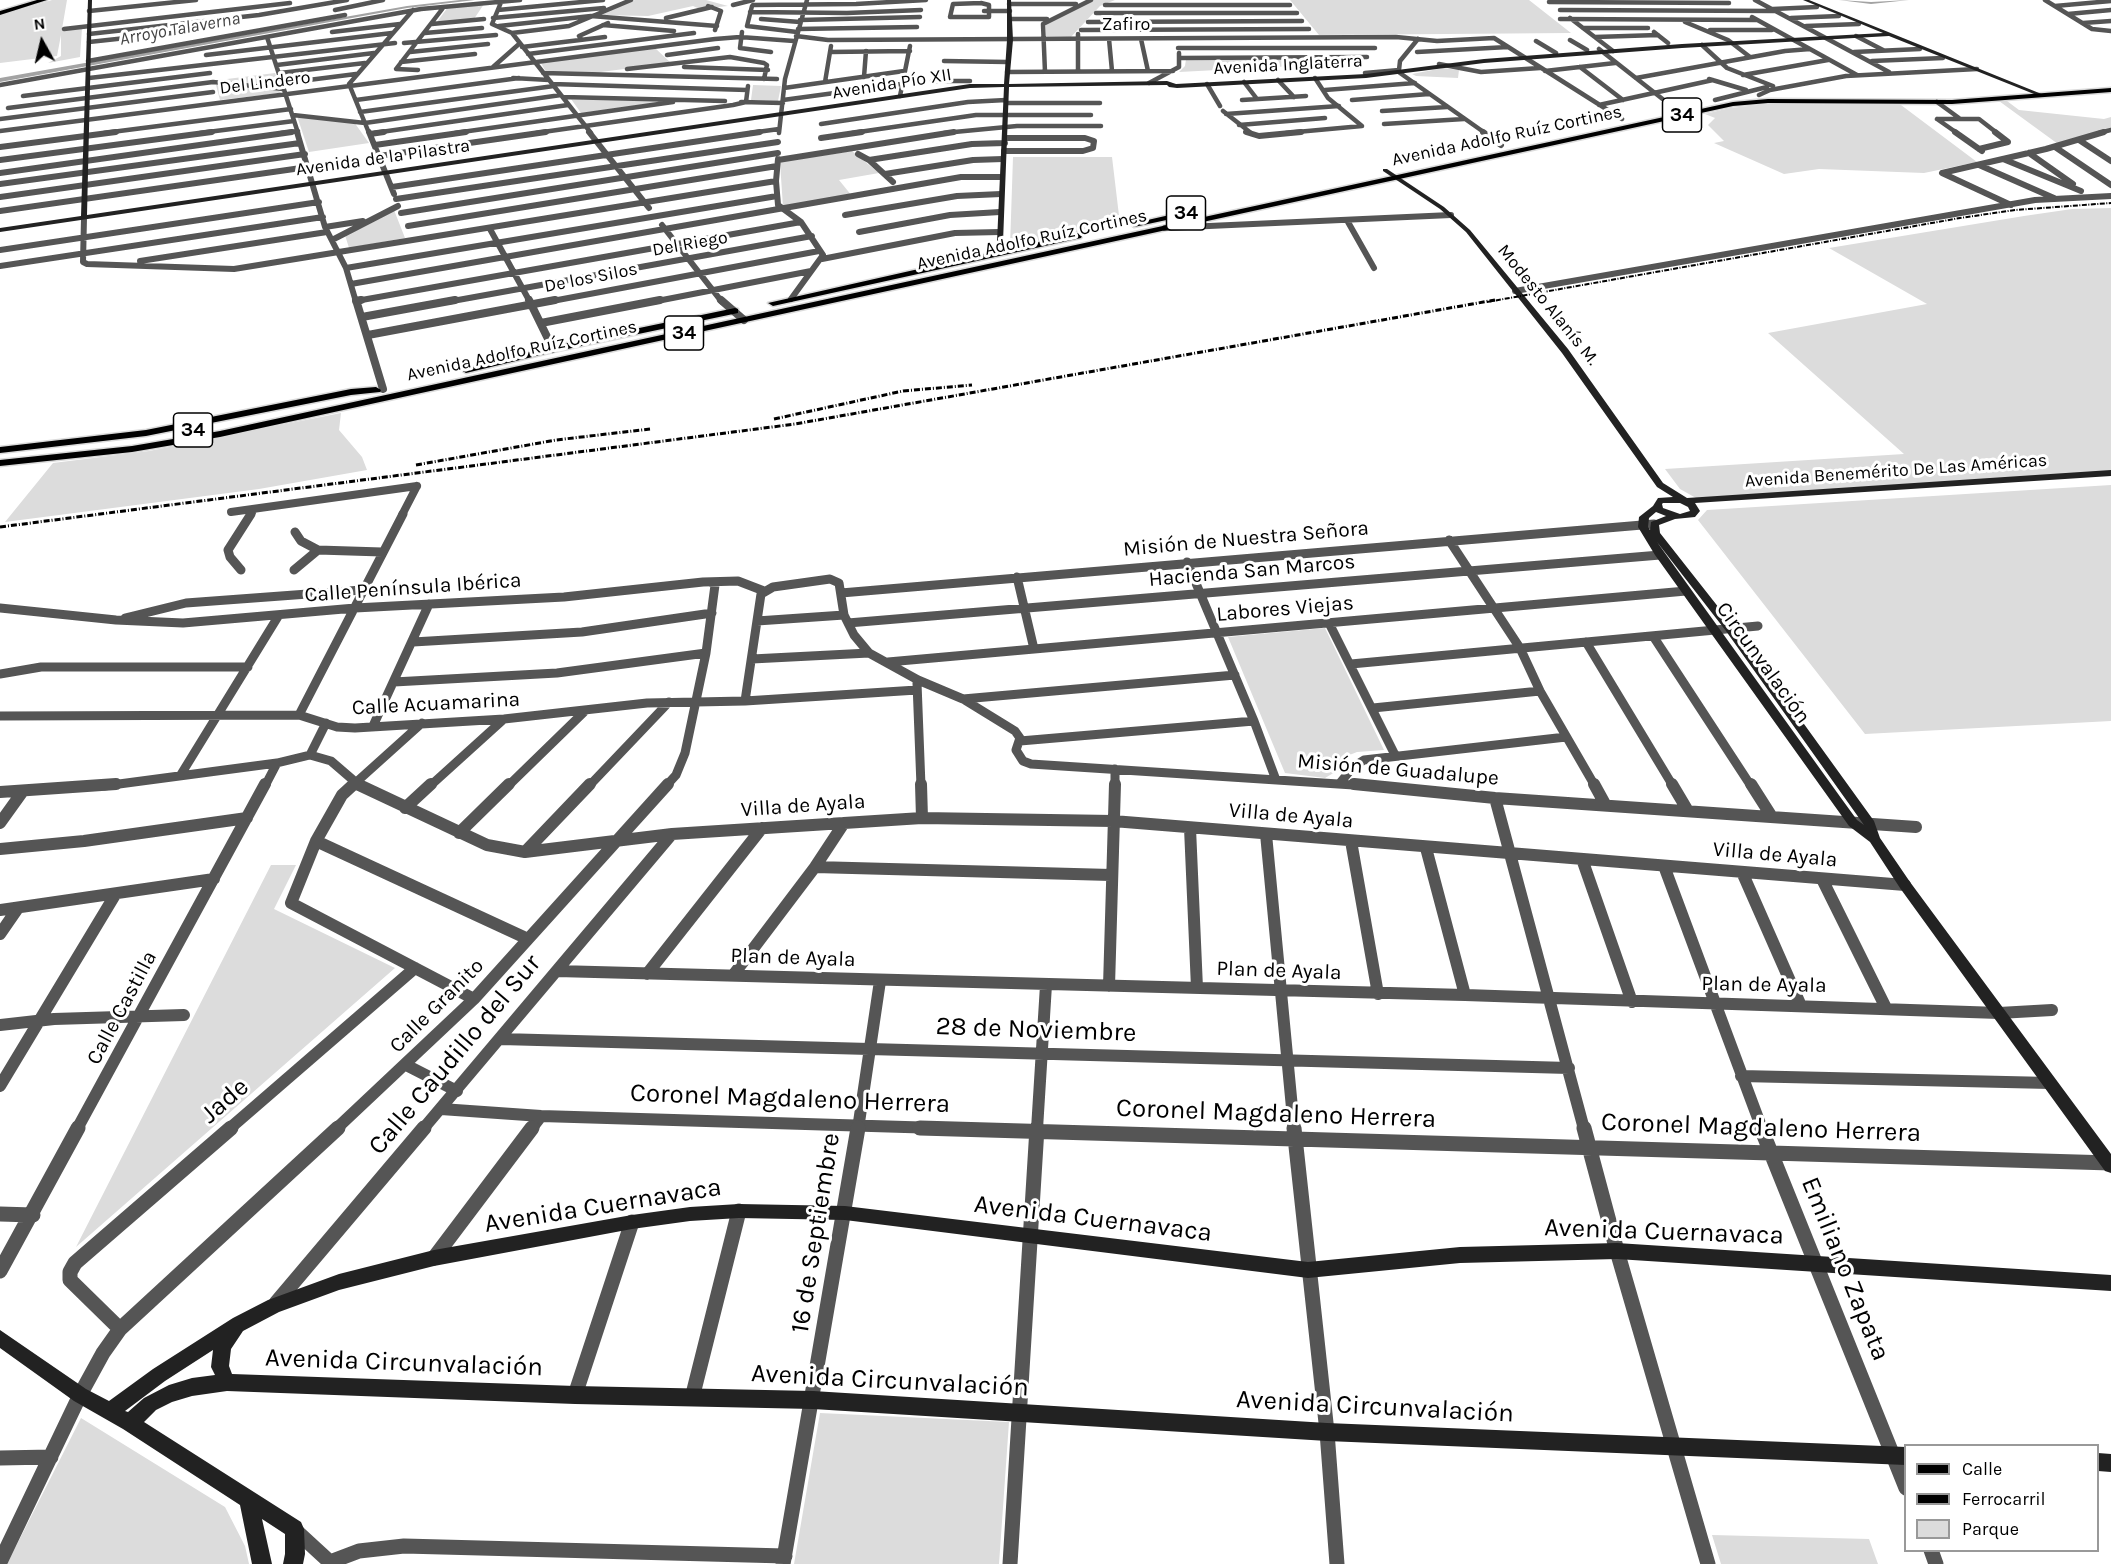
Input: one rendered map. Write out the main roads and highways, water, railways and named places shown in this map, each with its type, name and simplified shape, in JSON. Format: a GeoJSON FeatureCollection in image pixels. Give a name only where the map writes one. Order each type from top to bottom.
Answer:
{"type":"FeatureCollection","features":[{"type":"Feature","properties":{"kind":"highway"},"geometry":{"type":"LineString","coordinates":[[0,12],[36,0]]}},
{"type":"Feature","properties":{"kind":"highway"},"geometry":{"type":"LineString","coordinates":[[0,12],[44,0]]}},
{"type":"Feature","properties":{"kind":"main road","name":"Avenida Adolfo Ruíz Cortines"},"geometry":{"type":"LineString","coordinates":[[0,463],[132,449],[220,434],[1165,228],[1397,172],[1733,104],[1768,101],[1937,102],[2111,84]]}},
{"type":"Feature","properties":{"kind":"main road","name":"Avenida Adolfo Ruíz Cortines"},"geometry":{"type":"LineString","coordinates":[[1490,148],[1674,108],[1759,95],[1776,90],[1913,97],[2111,90]]}},
{"type":"Feature","properties":{"kind":"main road","name":"Avenida Adolfo Ruíz Cortines"},"geometry":{"type":"LineString","coordinates":[[1375,172],[1385,170],[1397,172]]}},
{"type":"Feature","properties":{"kind":"main road","name":"Avenida Adolfo Ruíz Cortines"},"geometry":{"type":"LineString","coordinates":[[1126,226],[1204,209]]}},
{"type":"Feature","properties":{"kind":"main road","name":"Avenida Adolfo Ruíz Cortines"},"geometry":{"type":"LineString","coordinates":[[0,455],[146,438],[380,390],[553,349],[1092,233]]}},
{"type":"Feature","properties":{"kind":"main road","name":"Avenida Adolfo Ruíz Cortines"},"geometry":{"type":"LineString","coordinates":[[0,450],[135,435],[206,423],[351,392],[380,390]]}},
{"type":"Feature","properties":{"kind":"waterway","name":"Arroyo Talaverna"},"geometry":{"type":"LineString","coordinates":[[0,80],[407,7],[473,0]]}},
{"type":"Feature","properties":{"kind":"waterway","name":"Arroyo Talaverna"},"geometry":{"type":"LineString","coordinates":[[1841,0],[1871,3],[1907,0]]}},
{"type":"Feature","properties":{"kind":"railway"},"geometry":{"type":"LineString","coordinates":[[0,13],[42,0]]}},
{"type":"Feature","properties":{"kind":"railway"},"geometry":{"type":"LineString","coordinates":[[1487,302],[1960,218],[2015,210],[2111,203]]}},
{"type":"Feature","properties":{"kind":"railway"},"geometry":{"type":"LineString","coordinates":[[0,527],[795,424],[1495,300]]}},
{"type":"Feature","properties":{"kind":"railway"},"geometry":{"type":"LineString","coordinates":[[774,419],[903,391],[972,385]]}},
{"type":"Feature","properties":{"kind":"railway"},"geometry":{"type":"LineString","coordinates":[[416,465],[556,440],[650,429]]}}]}
